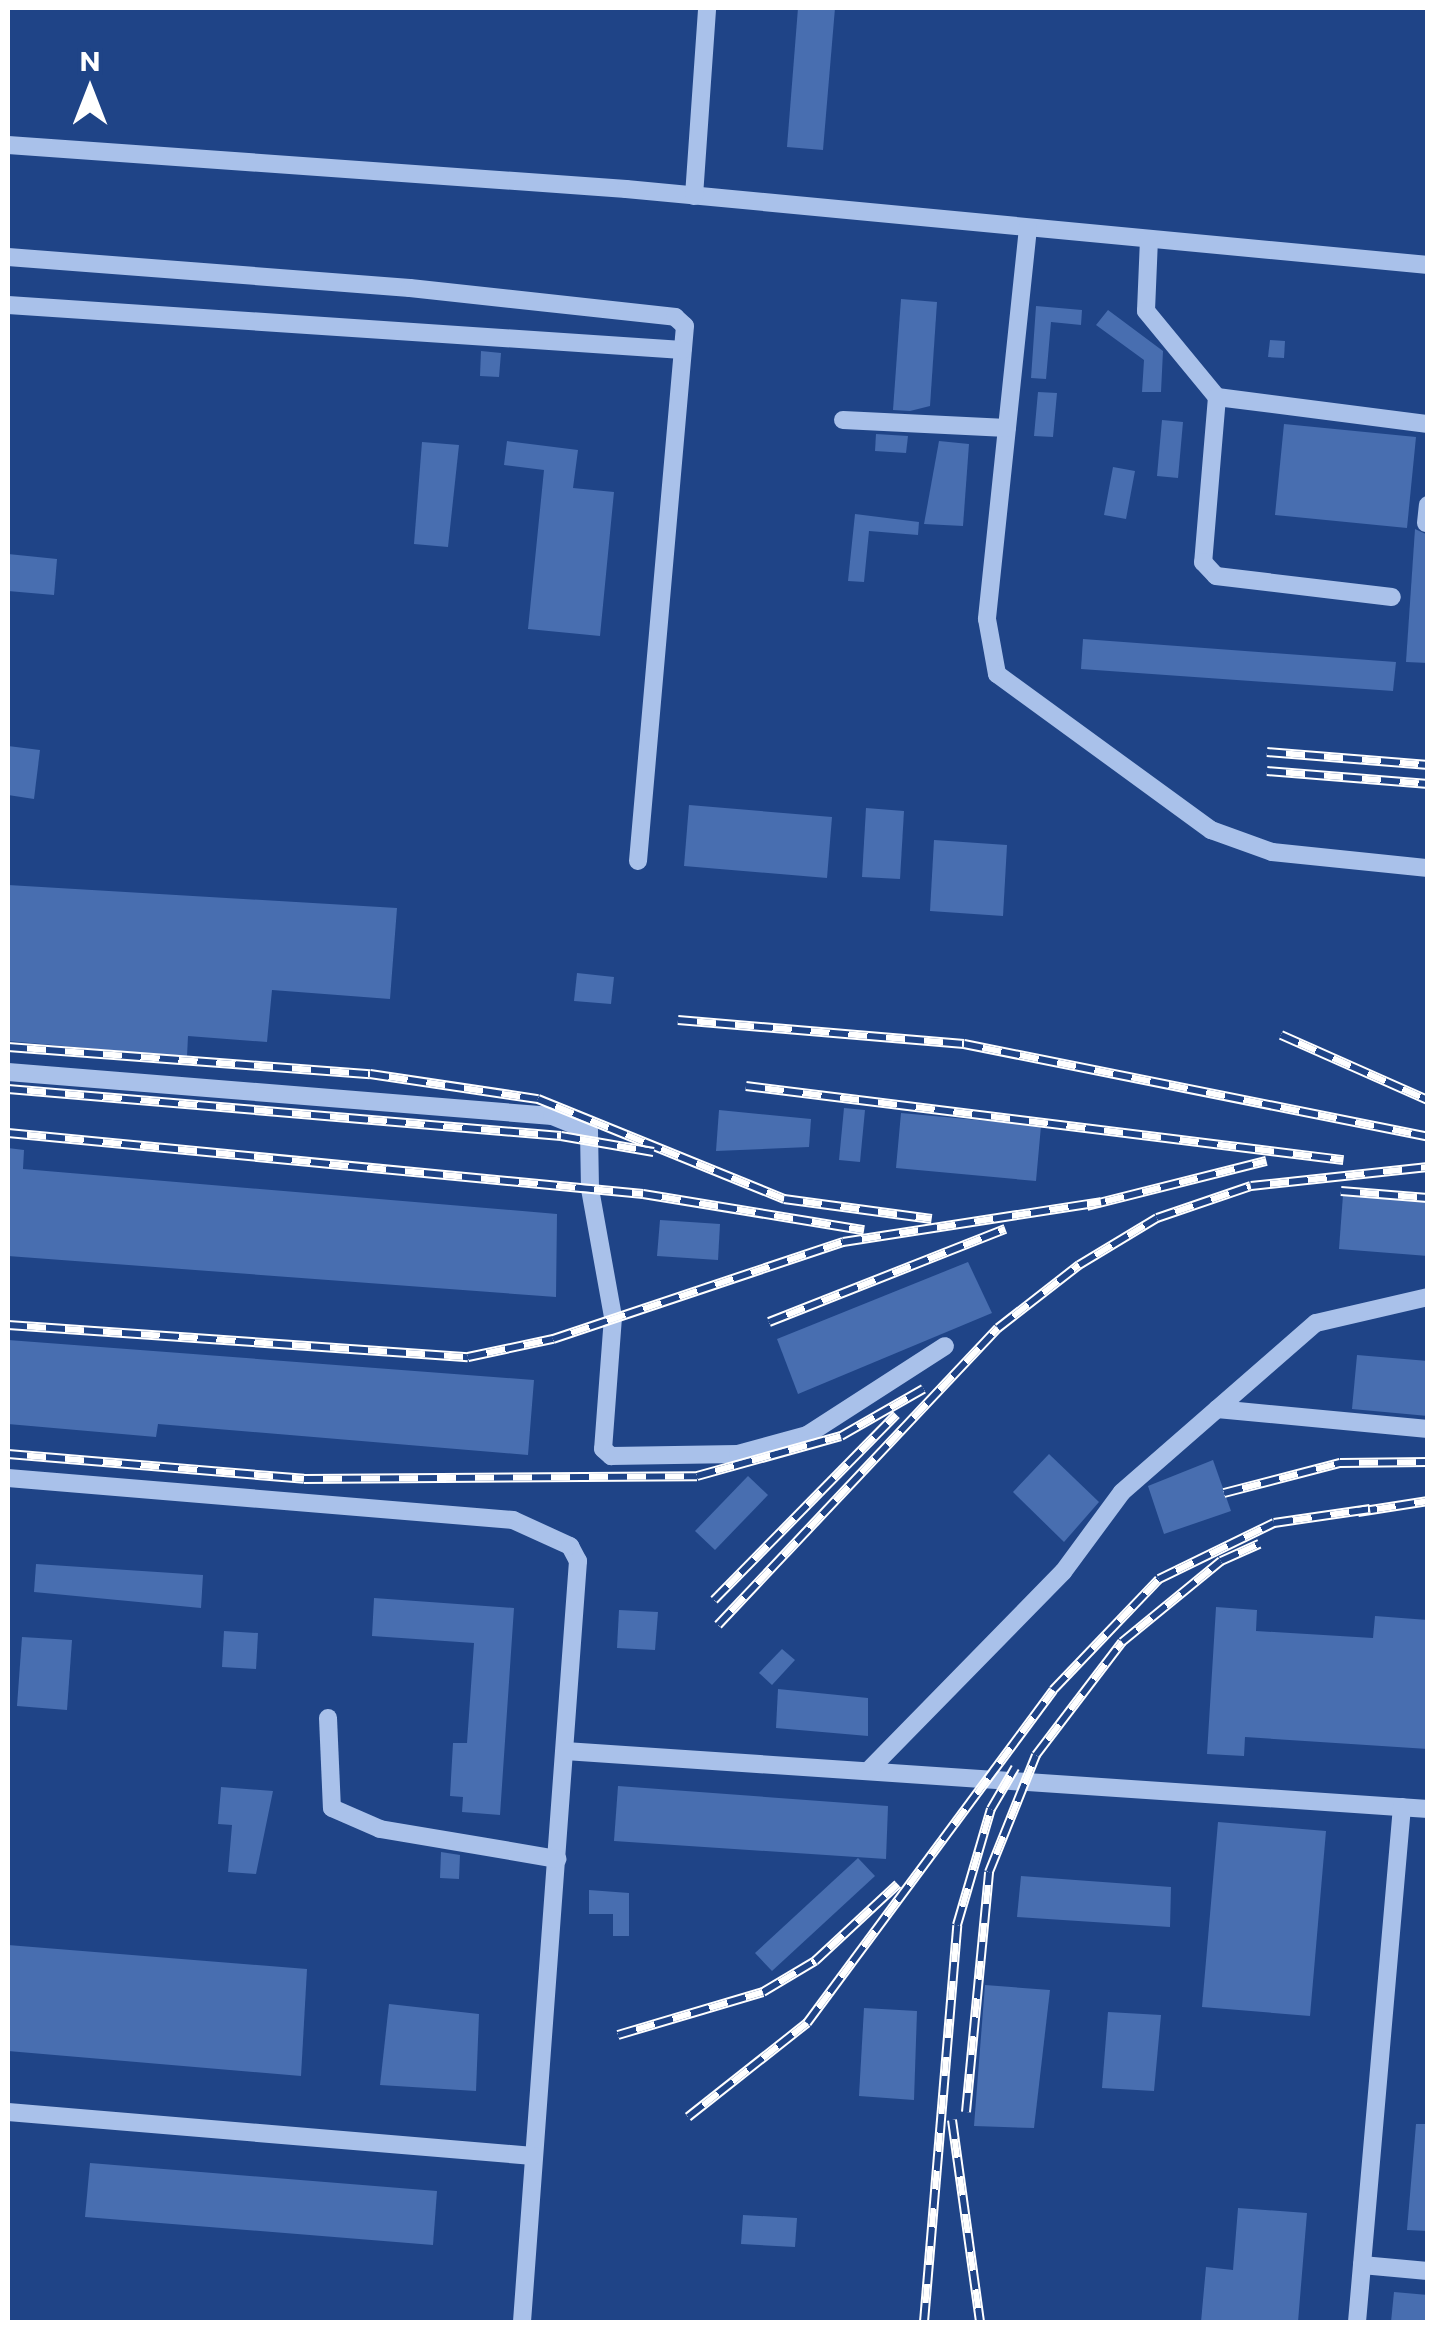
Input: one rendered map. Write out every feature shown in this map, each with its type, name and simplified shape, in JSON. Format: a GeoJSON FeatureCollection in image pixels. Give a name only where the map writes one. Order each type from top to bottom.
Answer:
{"type":"FeatureCollection","features":[{"type":"Feature","properties":{"kind":"lane"},"geometry":{"type":"LineString","coordinates":[[694,196],[707,8]]}},
{"type":"Feature","properties":{"kind":"lane"},"geometry":{"type":"LineString","coordinates":[[8,144],[694,196],[1428,265]]}},
{"type":"Feature","properties":{"kind":"lane"},"geometry":{"type":"LineString","coordinates":[[1028,228],[987,619],[997,674],[1211,830],[1272,852],[1428,868]]}},
{"type":"Feature","properties":{"kind":"lane"},"geometry":{"type":"LineString","coordinates":[[1149,239],[1146,311],[1218,396],[1428,424]]}},
{"type":"Feature","properties":{"kind":"lane"},"geometry":{"type":"LineString","coordinates":[[8,257],[675,317],[685,326],[638,860]]}},
{"type":"Feature","properties":{"kind":"lane"},"geometry":{"type":"LineString","coordinates":[[8,304],[683,350]]}},
{"type":"Feature","properties":{"kind":"lane"},"geometry":{"type":"LineString","coordinates":[[1218,396],[1203,562],[1216,576],[1392,597]]}},
{"type":"Feature","properties":{"kind":"lane"},"geometry":{"type":"LineString","coordinates":[[843,420],[1006,428]]}},
{"type":"Feature","properties":{"kind":"lane"},"geometry":{"type":"LineString","coordinates":[[8,1072],[552,1116],[590,1131],[590,1188],[613,1317],[602,1449],[610,1456],[738,1454],[806,1435],[945,1346]]}},
{"type":"Feature","properties":{"kind":"lane"},"geometry":{"type":"LineString","coordinates":[[868,1771],[1063,1572],[1122,1492],[1316,1323],[1428,1297]]}},
{"type":"Feature","properties":{"kind":"lane"},"geometry":{"type":"LineString","coordinates":[[1217,1409],[1428,1428]]}},
{"type":"Feature","properties":{"kind":"lane"},"geometry":{"type":"LineString","coordinates":[[8,1478],[552,1530],[578,1562],[522,2322]]}},
{"type":"Feature","properties":{"kind":"lane"},"geometry":{"type":"LineString","coordinates":[[328,1718],[332,1808],[380,1829],[557,1859]]}},
{"type":"Feature","properties":{"kind":"lane"},"geometry":{"type":"LineString","coordinates":[[565,1751],[1428,1809]]}},
{"type":"Feature","properties":{"kind":"lane"},"geometry":{"type":"LineString","coordinates":[[1357,2322],[1402,1807]]}},
{"type":"Feature","properties":{"kind":"lane"},"geometry":{"type":"LineString","coordinates":[[8,2112],[533,2156]]}},
{"type":"Feature","properties":{"kind":"lane"},"geometry":{"type":"LineString","coordinates":[[1362,2265],[1428,2271]]}},
{"type":"Feature","properties":{"kind":"building"},"geometry":{"type":"Polygon","coordinates":[[[798,8],[835,8],[823,150],[787,147],[798,8]]]}},
{"type":"Feature","properties":{"kind":"building"},"geometry":{"type":"Polygon","coordinates":[[[901,299],[937,302],[930,406],[910,411],[893,410],[901,299]]]}},
{"type":"Feature","properties":{"kind":"building"},"geometry":{"type":"Polygon","coordinates":[[[1036,306],[1082,310],[1081,325],[1051,322],[1046,379],[1031,378],[1036,306]]]}},
{"type":"Feature","properties":{"kind":"building"},"geometry":{"type":"Polygon","coordinates":[[[1108,310],[1163,351],[1161,392],[1142,392],[1144,360],[1096,325],[1108,310]]]}},
{"type":"Feature","properties":{"kind":"building"},"geometry":{"type":"Polygon","coordinates":[[[1270,340],[1285,341],[1284,358],[1268,357],[1270,340]]]}},
{"type":"Feature","properties":{"kind":"building"},"geometry":{"type":"Polygon","coordinates":[[[481,351],[501,353],[499,377],[480,376],[481,351]]]}},
{"type":"Feature","properties":{"kind":"building"},"geometry":{"type":"Polygon","coordinates":[[[1038,392],[1057,393],[1053,437],[1034,436],[1038,392]]]}},
{"type":"Feature","properties":{"kind":"building"},"geometry":{"type":"Polygon","coordinates":[[[1162,420],[1183,422],[1178,478],[1157,476],[1162,420]]]}},
{"type":"Feature","properties":{"kind":"building"},"geometry":{"type":"Polygon","coordinates":[[[1284,424],[1416,437],[1407,528],[1275,515],[1284,424]]]}},
{"type":"Feature","properties":{"kind":"building"},"geometry":{"type":"Polygon","coordinates":[[[876,434],[908,436],[906,453],[875,451],[876,434]]]}},
{"type":"Feature","properties":{"kind":"building"},"geometry":{"type":"Polygon","coordinates":[[[507,441],[578,450],[573,488],[614,492],[600,636],[528,629],[544,470],[504,465],[507,441]]]}},
{"type":"Feature","properties":{"kind":"building"},"geometry":{"type":"Polygon","coordinates":[[[939,441],[969,444],[963,526],[924,524],[939,441]]]}},
{"type":"Feature","properties":{"kind":"building"},"geometry":{"type":"Polygon","coordinates":[[[422,442],[459,445],[448,547],[414,544],[422,442]]]}},
{"type":"Feature","properties":{"kind":"building"},"geometry":{"type":"Polygon","coordinates":[[[1113,467],[1135,471],[1126,519],[1104,515],[1113,467]]]}},
{"type":"Feature","properties":{"kind":"building"},"geometry":{"type":"Polygon","coordinates":[[[855,514],[919,522],[918,535],[869,531],[864,582],[848,581],[855,514]]]}},
{"type":"Feature","properties":{"kind":"building"},"geometry":{"type":"Polygon","coordinates":[[[1415,529],[1428,535],[1428,663],[1406,662],[1415,529]]]}},
{"type":"Feature","properties":{"kind":"building"},"geometry":{"type":"Polygon","coordinates":[[[8,554],[57,559],[54,595],[8,591],[8,554]]]}},
{"type":"Feature","properties":{"kind":"building"},"geometry":{"type":"Polygon","coordinates":[[[1083,639],[1396,662],[1393,691],[1081,669],[1083,639]]]}},
{"type":"Feature","properties":{"kind":"building"},"geometry":{"type":"Polygon","coordinates":[[[8,746],[40,750],[34,799],[8,795],[8,746]]]}},
{"type":"Feature","properties":{"kind":"building"},"geometry":{"type":"Polygon","coordinates":[[[689,805],[832,817],[827,878],[684,866],[689,805]]]}},
{"type":"Feature","properties":{"kind":"building"},"geometry":{"type":"Polygon","coordinates":[[[866,808],[904,811],[900,879],[862,877],[866,808]]]}},
{"type":"Feature","properties":{"kind":"building"},"geometry":{"type":"Polygon","coordinates":[[[934,840],[1007,845],[1003,916],[930,911],[934,840]]]}},
{"type":"Feature","properties":{"kind":"building"},"geometry":{"type":"Polygon","coordinates":[[[8,885],[397,908],[390,999],[272,990],[267,1042],[188,1036],[187,1057],[8,1041],[8,885]]]}},
{"type":"Feature","properties":{"kind":"building"},"geometry":{"type":"Polygon","coordinates":[[[577,973],[614,977],[611,1004],[574,1001],[577,973]]]}},
{"type":"Feature","properties":{"kind":"building"},"geometry":{"type":"Polygon","coordinates":[[[844,1108],[865,1110],[860,1162],[839,1160],[844,1108]]]}},
{"type":"Feature","properties":{"kind":"building"},"geometry":{"type":"Polygon","coordinates":[[[719,1110],[811,1119],[809,1147],[716,1151],[719,1110]]]}},
{"type":"Feature","properties":{"kind":"building"},"geometry":{"type":"Polygon","coordinates":[[[901,1113],[1041,1126],[1036,1181],[896,1168],[901,1113]]]}},
{"type":"Feature","properties":{"kind":"building"},"geometry":{"type":"Polygon","coordinates":[[[8,1148],[24,1150],[23,1169],[557,1214],[556,1297],[8,1256],[8,1148]]]}},
{"type":"Feature","properties":{"kind":"building"},"geometry":{"type":"Polygon","coordinates":[[[1343,1195],[1428,1202],[1428,1256],[1339,1249],[1343,1195]]]}},
{"type":"Feature","properties":{"kind":"building"},"geometry":{"type":"Polygon","coordinates":[[[660,1220],[720,1224],[718,1260],[657,1256],[660,1220]]]}},
{"type":"Feature","properties":{"kind":"building"},"geometry":{"type":"Polygon","coordinates":[[[968,1262],[992,1313],[798,1394],[777,1339],[968,1262]]]}},
{"type":"Feature","properties":{"kind":"building"},"geometry":{"type":"Polygon","coordinates":[[[8,1340],[534,1380],[528,1455],[158,1424],[156,1437],[8,1424],[8,1340]]]}},
{"type":"Feature","properties":{"kind":"building"},"geometry":{"type":"Polygon","coordinates":[[[1357,1355],[1428,1361],[1428,1416],[1352,1409],[1357,1355]]]}},
{"type":"Feature","properties":{"kind":"building"},"geometry":{"type":"Polygon","coordinates":[[[1049,1454],[1099,1502],[1064,1542],[1013,1492],[1049,1454]]]}},
{"type":"Feature","properties":{"kind":"building"},"geometry":{"type":"Polygon","coordinates":[[[1213,1460],[1231,1511],[1164,1534],[1148,1486],[1213,1460]]]}},
{"type":"Feature","properties":{"kind":"building"},"geometry":{"type":"Polygon","coordinates":[[[748,1476],[768,1495],[715,1550],[695,1531],[748,1476]]]}},
{"type":"Feature","properties":{"kind":"building"},"geometry":{"type":"Polygon","coordinates":[[[36,1564],[203,1575],[201,1608],[34,1592],[36,1564]]]}},
{"type":"Feature","properties":{"kind":"building"},"geometry":{"type":"Polygon","coordinates":[[[374,1598],[514,1608],[500,1815],[462,1812],[463,1797],[450,1796],[453,1743],[467,1743],[474,1643],[372,1636],[374,1598]]]}},
{"type":"Feature","properties":{"kind":"building"},"geometry":{"type":"Polygon","coordinates":[[[1216,1607],[1257,1610],[1256,1631],[1373,1638],[1375,1616],[1428,1620],[1428,1749],[1245,1737],[1244,1756],[1207,1754],[1216,1607]]]}},
{"type":"Feature","properties":{"kind":"building"},"geometry":{"type":"Polygon","coordinates":[[[619,1610],[658,1612],[655,1650],[617,1648],[619,1610]]]}},
{"type":"Feature","properties":{"kind":"building"},"geometry":{"type":"Polygon","coordinates":[[[224,1631],[258,1633],[256,1669],[222,1667],[224,1631]]]}},
{"type":"Feature","properties":{"kind":"building"},"geometry":{"type":"Polygon","coordinates":[[[22,1637],[72,1640],[67,1710],[17,1706],[22,1637]]]}},
{"type":"Feature","properties":{"kind":"building"},"geometry":{"type":"Polygon","coordinates":[[[782,1649],[795,1660],[772,1685],[759,1673],[782,1649]]]}},
{"type":"Feature","properties":{"kind":"building"},"geometry":{"type":"Polygon","coordinates":[[[778,1689],[868,1698],[868,1736],[776,1728],[778,1689]]]}},
{"type":"Feature","properties":{"kind":"building"},"geometry":{"type":"Polygon","coordinates":[[[618,1786],[888,1806],[886,1859],[614,1841],[618,1786]]]}},
{"type":"Feature","properties":{"kind":"building"},"geometry":{"type":"Polygon","coordinates":[[[221,1787],[273,1791],[256,1874],[228,1872],[232,1825],[218,1824],[221,1787]]]}},
{"type":"Feature","properties":{"kind":"building"},"geometry":{"type":"Polygon","coordinates":[[[1218,1822],[1326,1831],[1310,2016],[1202,2007],[1218,1822]]]}},
{"type":"Feature","properties":{"kind":"building"},"geometry":{"type":"Polygon","coordinates":[[[441,1852],[460,1855],[459,1879],[440,1878],[441,1852]]]}},
{"type":"Feature","properties":{"kind":"building"},"geometry":{"type":"Polygon","coordinates":[[[858,1858],[875,1876],[772,1971],[755,1953],[858,1858]]]}},
{"type":"Feature","properties":{"kind":"building"},"geometry":{"type":"Polygon","coordinates":[[[1021,1876],[1171,1887],[1170,1927],[1017,1917],[1021,1876]]]}},
{"type":"Feature","properties":{"kind":"building"},"geometry":{"type":"Polygon","coordinates":[[[589,1890],[629,1893],[629,1936],[613,1936],[613,1914],[589,1914],[589,1890]]]}},
{"type":"Feature","properties":{"kind":"building"},"geometry":{"type":"Polygon","coordinates":[[[8,1945],[307,1969],[301,2076],[8,2051],[8,1945]]]}},
{"type":"Feature","properties":{"kind":"building"},"geometry":{"type":"Polygon","coordinates":[[[985,1985],[1050,1990],[1034,2128],[974,2126],[985,1985]]]}},
{"type":"Feature","properties":{"kind":"building"},"geometry":{"type":"Polygon","coordinates":[[[389,2004],[479,2014],[476,2091],[380,2085],[389,2004]]]}},
{"type":"Feature","properties":{"kind":"building"},"geometry":{"type":"Polygon","coordinates":[[[864,2008],[917,2011],[914,2100],[859,2096],[864,2008]]]}},
{"type":"Feature","properties":{"kind":"building"},"geometry":{"type":"Polygon","coordinates":[[[1108,2012],[1161,2015],[1154,2091],[1102,2088],[1108,2012]]]}},
{"type":"Feature","properties":{"kind":"building"},"geometry":{"type":"Polygon","coordinates":[[[1416,2124],[1428,2124],[1428,2231],[1407,2230],[1416,2124]]]}},
{"type":"Feature","properties":{"kind":"building"},"geometry":{"type":"Polygon","coordinates":[[[90,2163],[437,2191],[433,2245],[85,2217],[90,2163]]]}},
{"type":"Feature","properties":{"kind":"building"},"geometry":{"type":"Polygon","coordinates":[[[1238,2208],[1307,2213],[1298,2322],[1201,2322],[1206,2267],[1233,2270],[1238,2208]]]}},
{"type":"Feature","properties":{"kind":"building"},"geometry":{"type":"Polygon","coordinates":[[[743,2215],[797,2218],[795,2247],[741,2244],[743,2215]]]}},
{"type":"Feature","properties":{"kind":"building"},"geometry":{"type":"Polygon","coordinates":[[[1394,2292],[1428,2295],[1428,2322],[1391,2322],[1394,2292]]]}},
{"type":"Feature","properties":{"kind":"railway"},"geometry":{"type":"LineString","coordinates":[[1267,752],[1428,765]]}},
{"type":"Feature","properties":{"kind":"railway"},"geometry":{"type":"LineString","coordinates":[[1267,771],[1428,784]]}},
{"type":"Feature","properties":{"kind":"railway"},"geometry":{"type":"LineString","coordinates":[[678,1020],[964,1044],[1428,1137]]}},
{"type":"Feature","properties":{"kind":"railway"},"geometry":{"type":"LineString","coordinates":[[1281,1035],[1428,1100]]}},
{"type":"Feature","properties":{"kind":"railway"},"geometry":{"type":"LineString","coordinates":[[8,1047],[370,1074],[538,1099],[784,1199],[932,1219]]}},
{"type":"Feature","properties":{"kind":"railway"},"geometry":{"type":"LineString","coordinates":[[746,1086],[1343,1160]]}},
{"type":"Feature","properties":{"kind":"railway"},"geometry":{"type":"LineString","coordinates":[[8,1089],[561,1136],[654,1152]]}},
{"type":"Feature","properties":{"kind":"railway"},"geometry":{"type":"LineString","coordinates":[[8,1133],[643,1194],[864,1230]]}},
{"type":"Feature","properties":{"kind":"railway"},"geometry":{"type":"LineString","coordinates":[[1087,1206],[1266,1161]]}},
{"type":"Feature","properties":{"kind":"railway"},"geometry":{"type":"LineString","coordinates":[[718,1625],[998,1328],[1079,1265],[1157,1218],[1251,1186],[1428,1167]]}},
{"type":"Feature","properties":{"kind":"railway"},"geometry":{"type":"LineString","coordinates":[[1341,1191],[1428,1198]]}},
{"type":"Feature","properties":{"kind":"railway"},"geometry":{"type":"LineString","coordinates":[[8,1325],[468,1357],[553,1339],[843,1242],[1101,1202]]}},
{"type":"Feature","properties":{"kind":"railway"},"geometry":{"type":"LineString","coordinates":[[769,1322],[1005,1229]]}},
{"type":"Feature","properties":{"kind":"railway"},"geometry":{"type":"LineString","coordinates":[[8,1454],[304,1479],[697,1476],[841,1436],[923,1389]]}},
{"type":"Feature","properties":{"kind":"railway"},"geometry":{"type":"LineString","coordinates":[[714,1600],[896,1415]]}},
{"type":"Feature","properties":{"kind":"railway"},"geometry":{"type":"LineString","coordinates":[[1224,1493],[1340,1463],[1428,1462]]}},
{"type":"Feature","properties":{"kind":"railway"},"geometry":{"type":"LineString","coordinates":[[1358,1512],[1428,1501]]}},
{"type":"Feature","properties":{"kind":"railway"},"geometry":{"type":"LineString","coordinates":[[688,2117],[807,2023],[1053,1690],[1159,1579],[1274,1523],[1370,1509]]}},
{"type":"Feature","properties":{"kind":"railway"},"geometry":{"type":"LineString","coordinates":[[966,2112],[989,1872],[1036,1755],[1122,1642],[1221,1561],[1259,1544]]}},
{"type":"Feature","properties":{"kind":"railway"},"geometry":{"type":"LineString","coordinates":[[924,2322],[957,1925],[991,1809],[1015,1768]]}},
{"type":"Feature","properties":{"kind":"railway"},"geometry":{"type":"LineString","coordinates":[[618,2035],[763,1992],[815,1961],[898,1884]]}},
{"type":"Feature","properties":{"kind":"railway"},"geometry":{"type":"LineString","coordinates":[[952,2120],[980,2322]]}}]}
